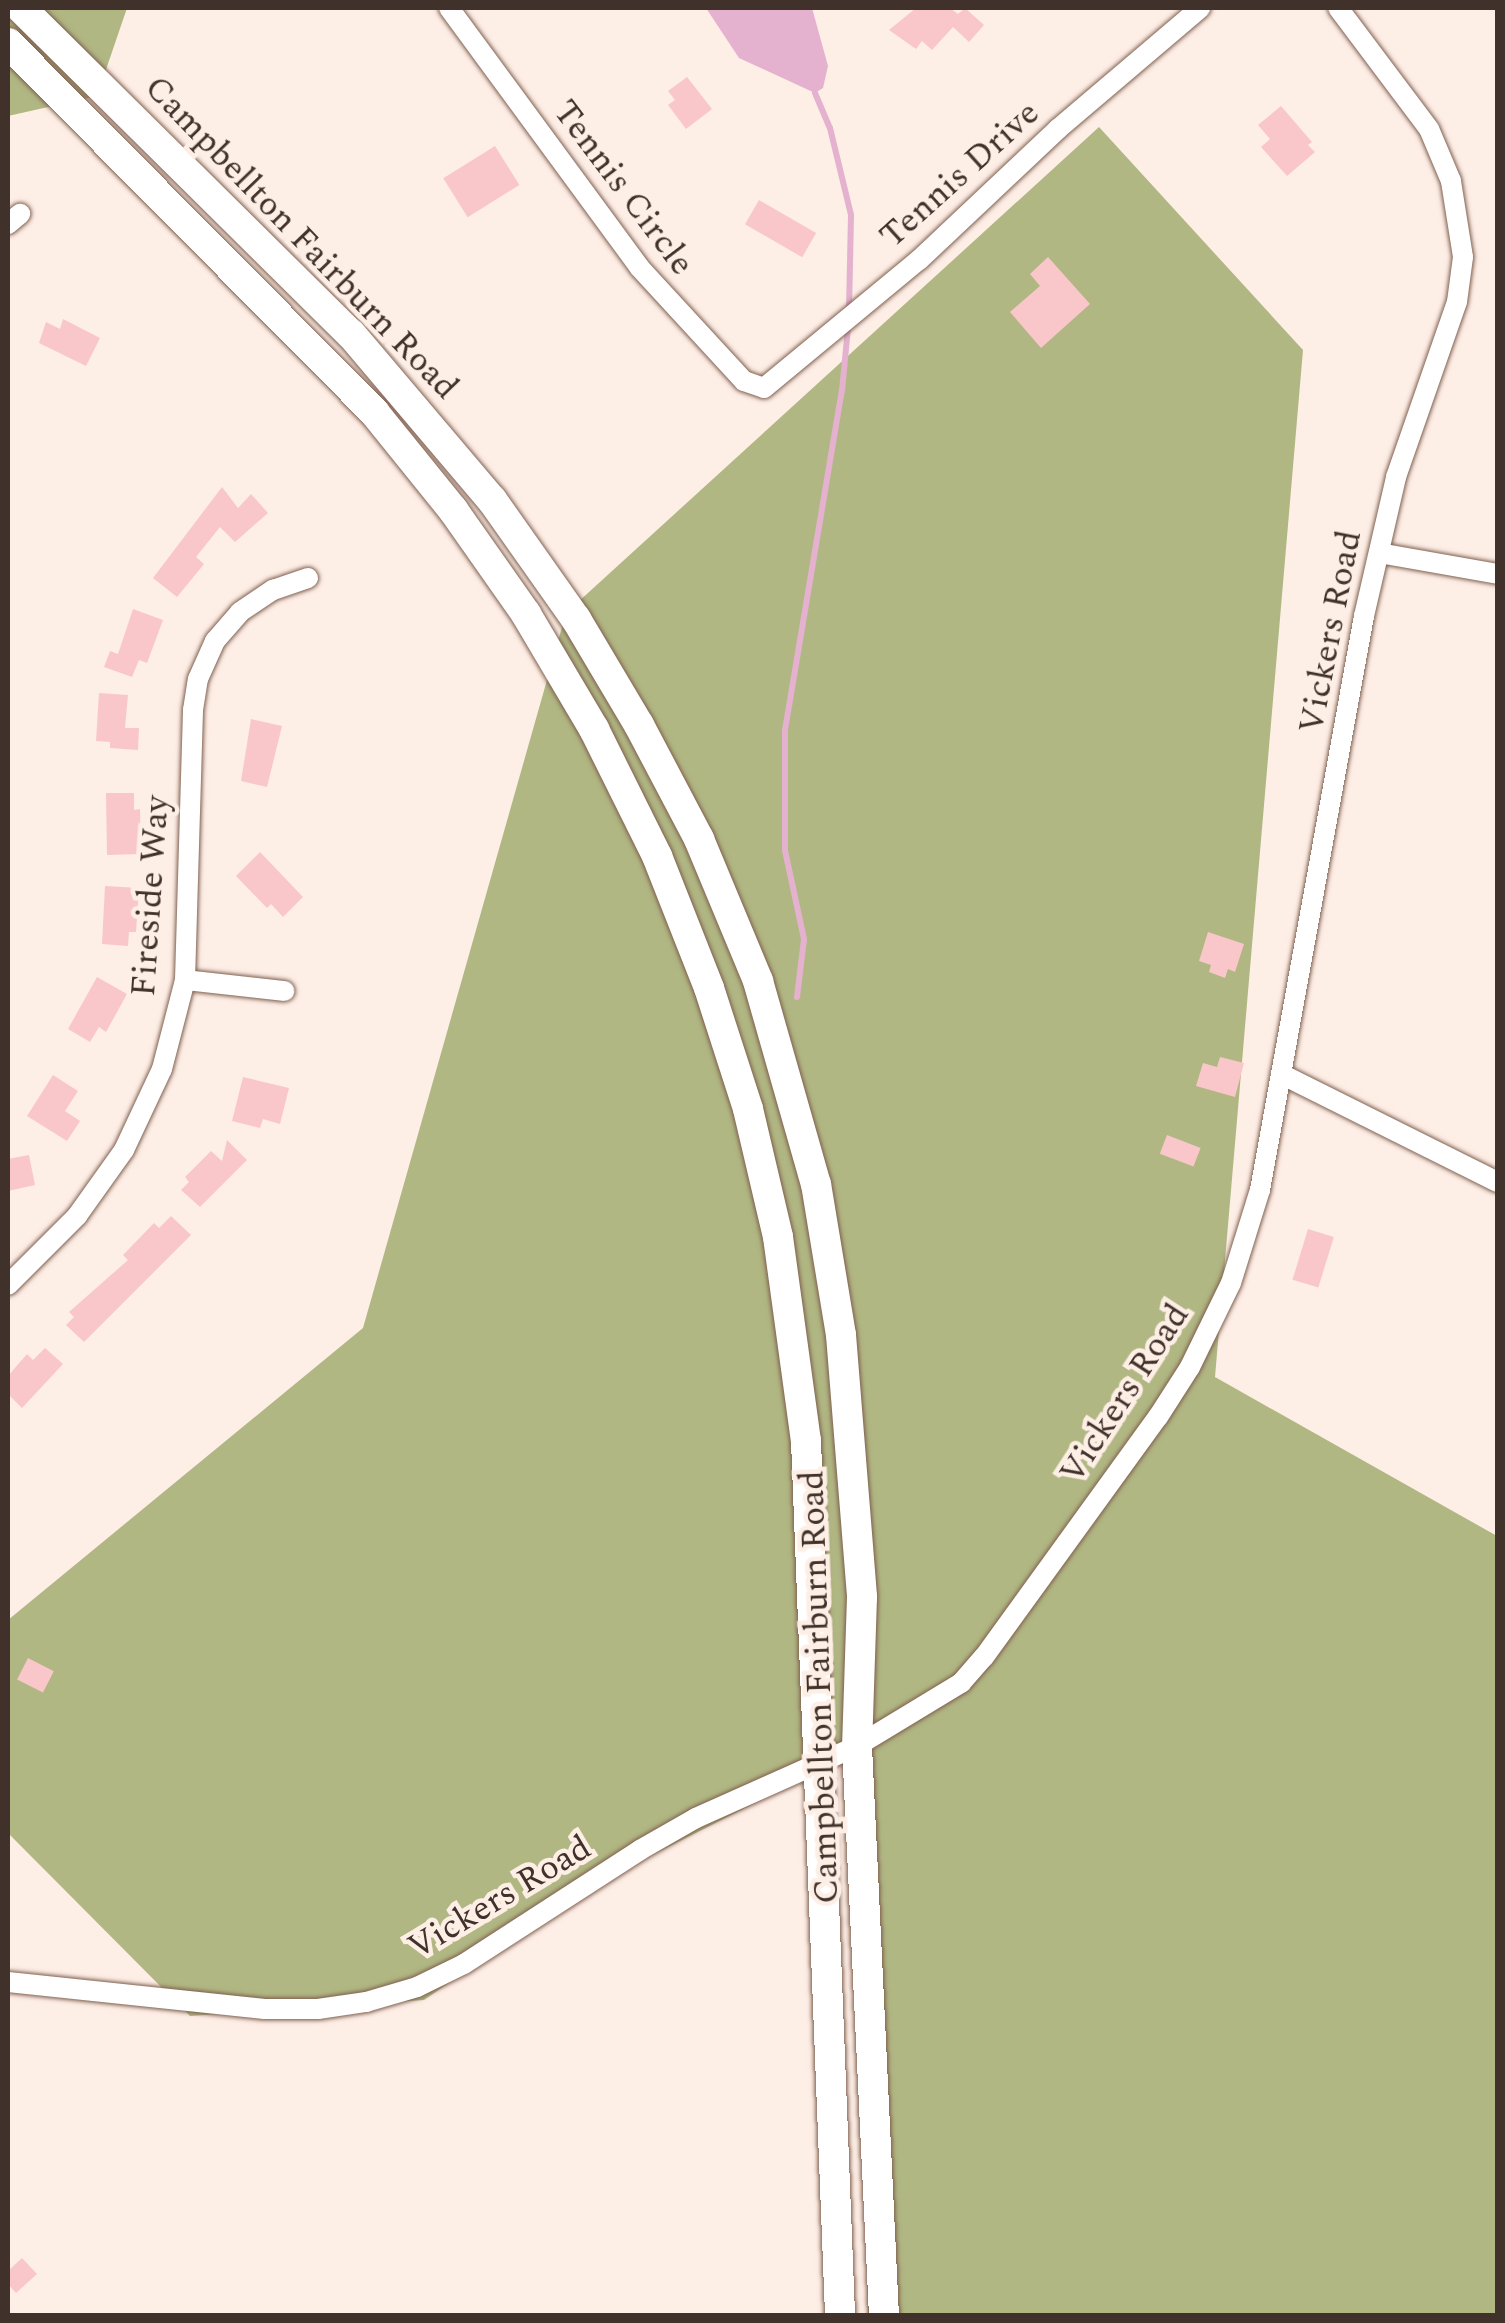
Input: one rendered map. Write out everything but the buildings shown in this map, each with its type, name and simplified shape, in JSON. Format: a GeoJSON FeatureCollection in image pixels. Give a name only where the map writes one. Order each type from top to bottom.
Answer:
{"type":"FeatureCollection","features":[{"type":"Feature","properties":{"kind":"main road","name":"Campbellton Fairburn Road"},"geometry":{"type":"LineString","coordinates":[[21,8],[351,334],[447,442],[576,619],[700,839],[763,995],[796,1102],[832,1267],[862,1596],[857,1746],[884,2316]]}},
{"type":"Feature","properties":{"kind":"main road","name":"Campbellton Fairburn Road"},"geometry":{"type":"LineString","coordinates":[[8,42],[272,308],[404,448],[526,614],[627,792],[685,922],[748,1109],[778,1237],[806,1441],[840,2316]]}},
{"type":"Feature","properties":{"kind":"street","name":"Tennis Circle"},"geometry":{"type":"LineString","coordinates":[[449,8],[638,267],[744,381],[764,388]]}},
{"type":"Feature","properties":{"kind":"street","name":"Tennis Drive"},"geometry":{"type":"LineString","coordinates":[[764,388],[919,260],[1058,130],[1200,8]]}},
{"type":"Feature","properties":{"kind":"street","name":"Vickers Road"},"geometry":{"type":"LineString","coordinates":[[8,1982],[265,2009],[318,2009],[366,2002],[417,1986],[464,1964],[640,1850],[816,1762],[857,1746],[961,1683],[984,1657],[1190,1367],[1231,1283],[1260,1190],[1379,553],[1425,382],[1456,302],[1463,257],[1450,182],[1429,130],[1338,8]]}},
{"type":"Feature","properties":{"kind":"street"},"geometry":{"type":"LineString","coordinates":[[1379,553],[1498,574]]}},
{"type":"Feature","properties":{"kind":"street","name":"Fireside Way"},"geometry":{"type":"LineString","coordinates":[[8,1286],[77,1216],[124,1150],[162,1069],[184,980],[193,710],[198,679],[215,641],[240,612],[273,590],[308,578]]}},
{"type":"Feature","properties":{"kind":"street"},"geometry":{"type":"LineString","coordinates":[[184,980],[284,991]]}},
{"type":"Feature","properties":{"kind":"street"},"geometry":{"type":"LineString","coordinates":[[1281,1074],[1498,1182]]}},
{"type":"Feature","properties":{"kind":"green space"},"geometry":{"type":"Polygon","coordinates":[[[8,8],[127,8],[97,96],[8,116],[8,8]]]}},
{"type":"Feature","properties":{"kind":"green space"},"geometry":{"type":"Polygon","coordinates":[[[1099,127],[1303,350],[1215,1377],[1497,1536],[1497,2315],[868,2315],[854,1753],[587,1888],[424,2000],[190,2016],[8,1833],[8,1620],[363,1328],[566,613],[1099,127]]]}},
{"type":"Feature","properties":{"kind":"shaded area"},"geometry":{"type":"Polygon","coordinates":[[[706,8],[812,8],[828,66],[823,88],[815,93],[739,58],[706,8]]]}},
{"type":"Feature","properties":{"kind":"waterway"},"geometry":{"type":"LineString","coordinates":[[815,93],[830,128],[851,215],[849,309]]}},
{"type":"Feature","properties":{"kind":"waterway"},"geometry":{"type":"LineString","coordinates":[[797,997],[804,939],[785,850],[785,730],[842,391],[848,327]]}}]}
